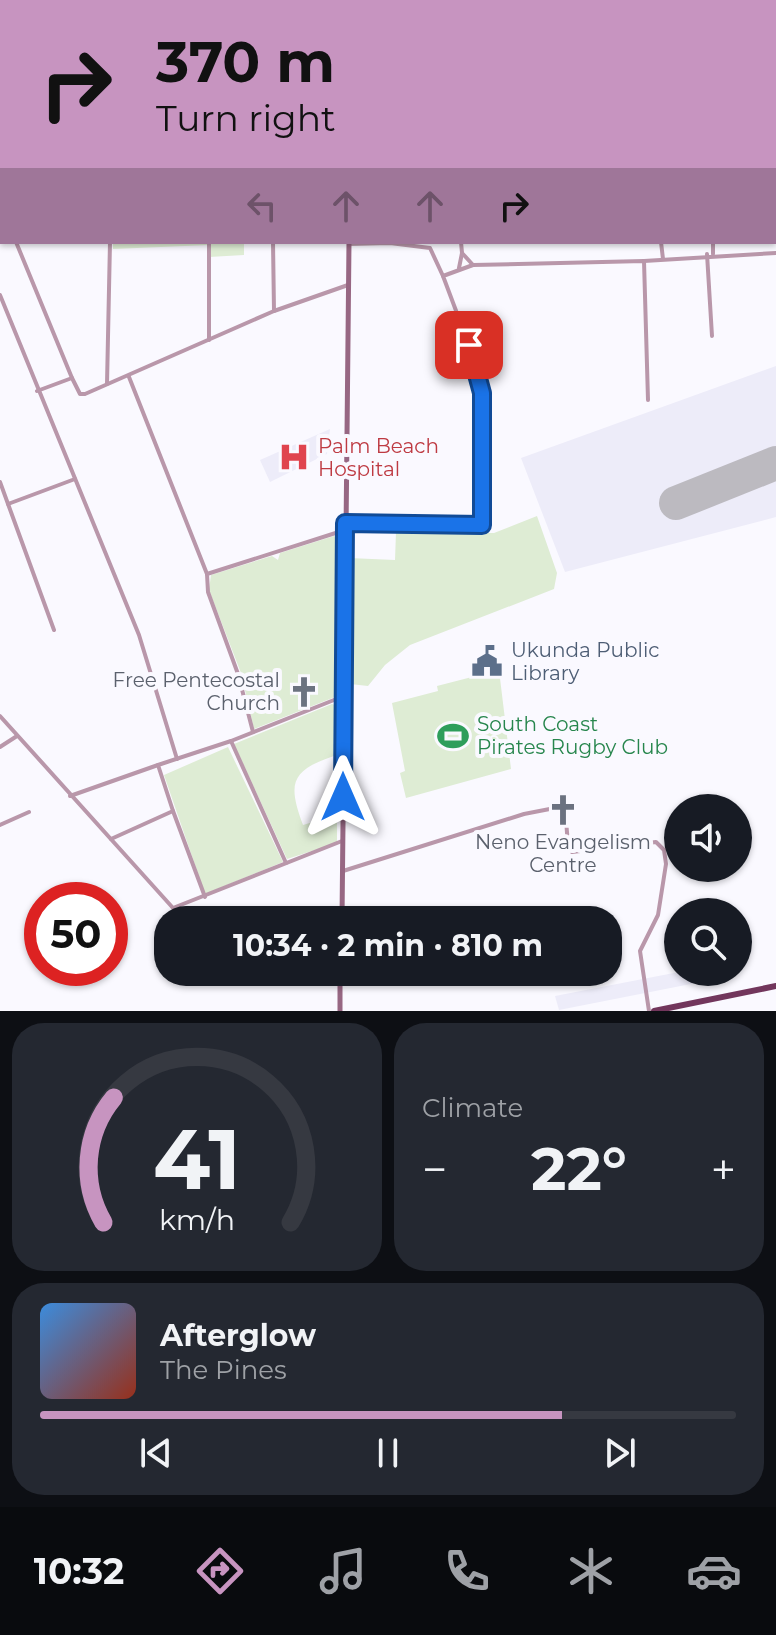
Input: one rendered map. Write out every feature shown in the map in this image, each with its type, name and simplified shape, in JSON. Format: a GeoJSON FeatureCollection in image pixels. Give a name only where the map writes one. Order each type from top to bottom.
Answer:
{"type":"FeatureCollection","features":[{"type":"Feature","properties":{"kind":"highway"},"geometry":{"type":"LineString","coordinates":[[651,1011],[776,986]]}},
{"type":"Feature","properties":{"kind":"main road"},"geometry":{"type":"LineString","coordinates":[[342,906],[349,244]]}},
{"type":"Feature","properties":{"kind":"main road"},"geometry":{"type":"LineString","coordinates":[[340,986],[340,1011]]}},
{"type":"Feature","properties":{"kind":"street"},"geometry":{"type":"LineString","coordinates":[[17,244],[72,378],[82,395],[274,311],[348,285]]}},
{"type":"Feature","properties":{"kind":"street"},"geometry":{"type":"LineString","coordinates":[[107,384],[110,244]]}},
{"type":"Feature","properties":{"kind":"street"},"geometry":{"type":"LineString","coordinates":[[209,244],[209,340]]}},
{"type":"Feature","properties":{"kind":"street"},"geometry":{"type":"LineString","coordinates":[[273,244],[274,311]]}},
{"type":"Feature","properties":{"kind":"street"},"geometry":{"type":"LineString","coordinates":[[207,574],[345,527],[482,523],[479,372],[430,248],[398,244]]}},
{"type":"Feature","properties":{"kind":"street"},"geometry":{"type":"LineString","coordinates":[[459,268],[461,244]]}},
{"type":"Feature","properties":{"kind":"street"},"geometry":{"type":"LineString","coordinates":[[661,244],[663,259]]}},
{"type":"Feature","properties":{"kind":"street"},"geometry":{"type":"LineString","coordinates":[[712,244],[710,254],[712,336]]}},
{"type":"Feature","properties":{"kind":"street"},"geometry":{"type":"LineString","coordinates":[[462,253],[473,265]]}},
{"type":"Feature","properties":{"kind":"street"},"geometry":{"type":"LineString","coordinates":[[443,276],[473,265],[644,261],[710,254],[773,253]]}},
{"type":"Feature","properties":{"kind":"street"},"geometry":{"type":"LineString","coordinates":[[644,261],[648,400]]}},
{"type":"Feature","properties":{"kind":"street"},"geometry":{"type":"LineString","coordinates":[[0,295],[139,635],[177,759]]}},
{"type":"Feature","properties":{"kind":"street"},"geometry":{"type":"LineString","coordinates":[[129,377],[207,574],[208,592],[238,674],[253,732]]}},
{"type":"Feature","properties":{"kind":"street"},"geometry":{"type":"LineString","coordinates":[[37,391],[72,378]]}},
{"type":"Feature","properties":{"kind":"street"},"geometry":{"type":"LineString","coordinates":[[8,504],[75,479]]}},
{"type":"Feature","properties":{"kind":"street"},"geometry":{"type":"LineString","coordinates":[[0,482],[54,630]]}},
{"type":"Feature","properties":{"kind":"street"},"geometry":{"type":"LineString","coordinates":[[70,796],[231,741],[344,696]]}},
{"type":"Feature","properties":{"kind":"street"},"geometry":{"type":"LineString","coordinates":[[0,716],[168,905],[177,907],[205,897],[342,841]]}},
{"type":"Feature","properties":{"kind":"street"},"geometry":{"type":"LineString","coordinates":[[0,747],[17,736]]}},
{"type":"Feature","properties":{"kind":"street"},"geometry":{"type":"LineString","coordinates":[[231,741],[286,863]]}},
{"type":"Feature","properties":{"kind":"street"},"geometry":{"type":"LineString","coordinates":[[158,765],[205,897]]}},
{"type":"Feature","properties":{"kind":"street"},"geometry":{"type":"LineString","coordinates":[[343,871],[524,814],[560,807],[565,812],[568,845],[572,852],[656,842],[664,850],[666,864],[658,915],[640,951],[651,1011]]}},
{"type":"Feature","properties":{"kind":"street"},"geometry":{"type":"LineString","coordinates":[[111,839],[173,811]]}},
{"type":"Feature","properties":{"kind":"street"},"geometry":{"type":"LineString","coordinates":[[0,825],[29,812]]}},
{"type":"Feature","properties":{"kind":"shaded area"},"geometry":{"type":"Polygon","coordinates":[[[776,366],[776,517],[565,572],[521,458],[776,366]]]}},
{"type":"Feature","properties":{"kind":"shaded area","name":"Palm Beach Hospital"},"geometry":{"type":"Polygon","coordinates":[[[330,429],[327,454],[270,482],[260,460],[330,429]]]}},
{"type":"Feature","properties":{"kind":"shaded area"},"geometry":{"type":"Polygon","coordinates":[[[664,975],[664,986],[681,986],[559,1010],[555,996],[622,986],[622,983],[664,975]]]}},
{"type":"Feature","properties":{"kind":"green space"},"geometry":{"type":"Polygon","coordinates":[[[113,244],[244,244],[244,255],[209,257],[209,245],[113,249],[113,244]]]}},
{"type":"Feature","properties":{"kind":"green space"},"geometry":{"type":"Polygon","coordinates":[[[537,516],[557,573],[554,589],[410,645],[385,665],[368,686],[350,684],[349,558],[395,560],[396,532],[494,533],[537,516]]]}},
{"type":"Feature","properties":{"kind":"green space"},"geometry":{"type":"Polygon","coordinates":[[[334,536],[340,540],[340,695],[254,729],[241,673],[209,590],[211,575],[272,556],[278,560],[280,553],[334,536]]]}},
{"type":"Feature","properties":{"kind":"green space","name":"South Coast Pirates Rugby Club"},"geometry":{"type":"Polygon","coordinates":[[[499,670],[511,769],[406,798],[400,773],[405,771],[392,703],[438,691],[437,686],[499,670]]]}},
{"type":"Feature","properties":{"kind":"green space"},"geometry":{"type":"Polygon","coordinates":[[[332,704],[338,706],[337,755],[302,772],[297,780],[295,798],[303,825],[337,815],[337,843],[287,859],[234,744],[332,704]]]}},
{"type":"Feature","properties":{"kind":"green space"},"geometry":{"type":"Polygon","coordinates":[[[228,747],[283,862],[205,894],[164,775],[228,747]]]}},
{"type":"Feature","properties":{"kind":"runway"},"geometry":{"type":"LineString","coordinates":[[676,503],[776,463]]}},
{"type":"Feature","properties":{"kind":"place","name":"Palm Beach Hospital"},"geometry":{"type":"Point","coordinates":[294,457]}},
{"type":"Feature","properties":{"kind":"place","name":"Ukunda Public Library"},"geometry":{"type":"Point","coordinates":[487,661]}},
{"type":"Feature","properties":{"kind":"place","name":"Free Pentecostal Church"},"geometry":{"type":"Point","coordinates":[304,692]}},
{"type":"Feature","properties":{"kind":"place","name":"South Coast Pirates Rugby Club"},"geometry":{"type":"Point","coordinates":[453,736]}},
{"type":"Feature","properties":{"kind":"place","name":"Neno Evangelism Centre"},"geometry":{"type":"Point","coordinates":[563,810]}},
{"type":"Feature","properties":{"kind":"route"},"geometry":{"type":"LineString","coordinates":[[343,797],[345,523],[482,525],[482,393],[479,372],[469,345]]}}]}
